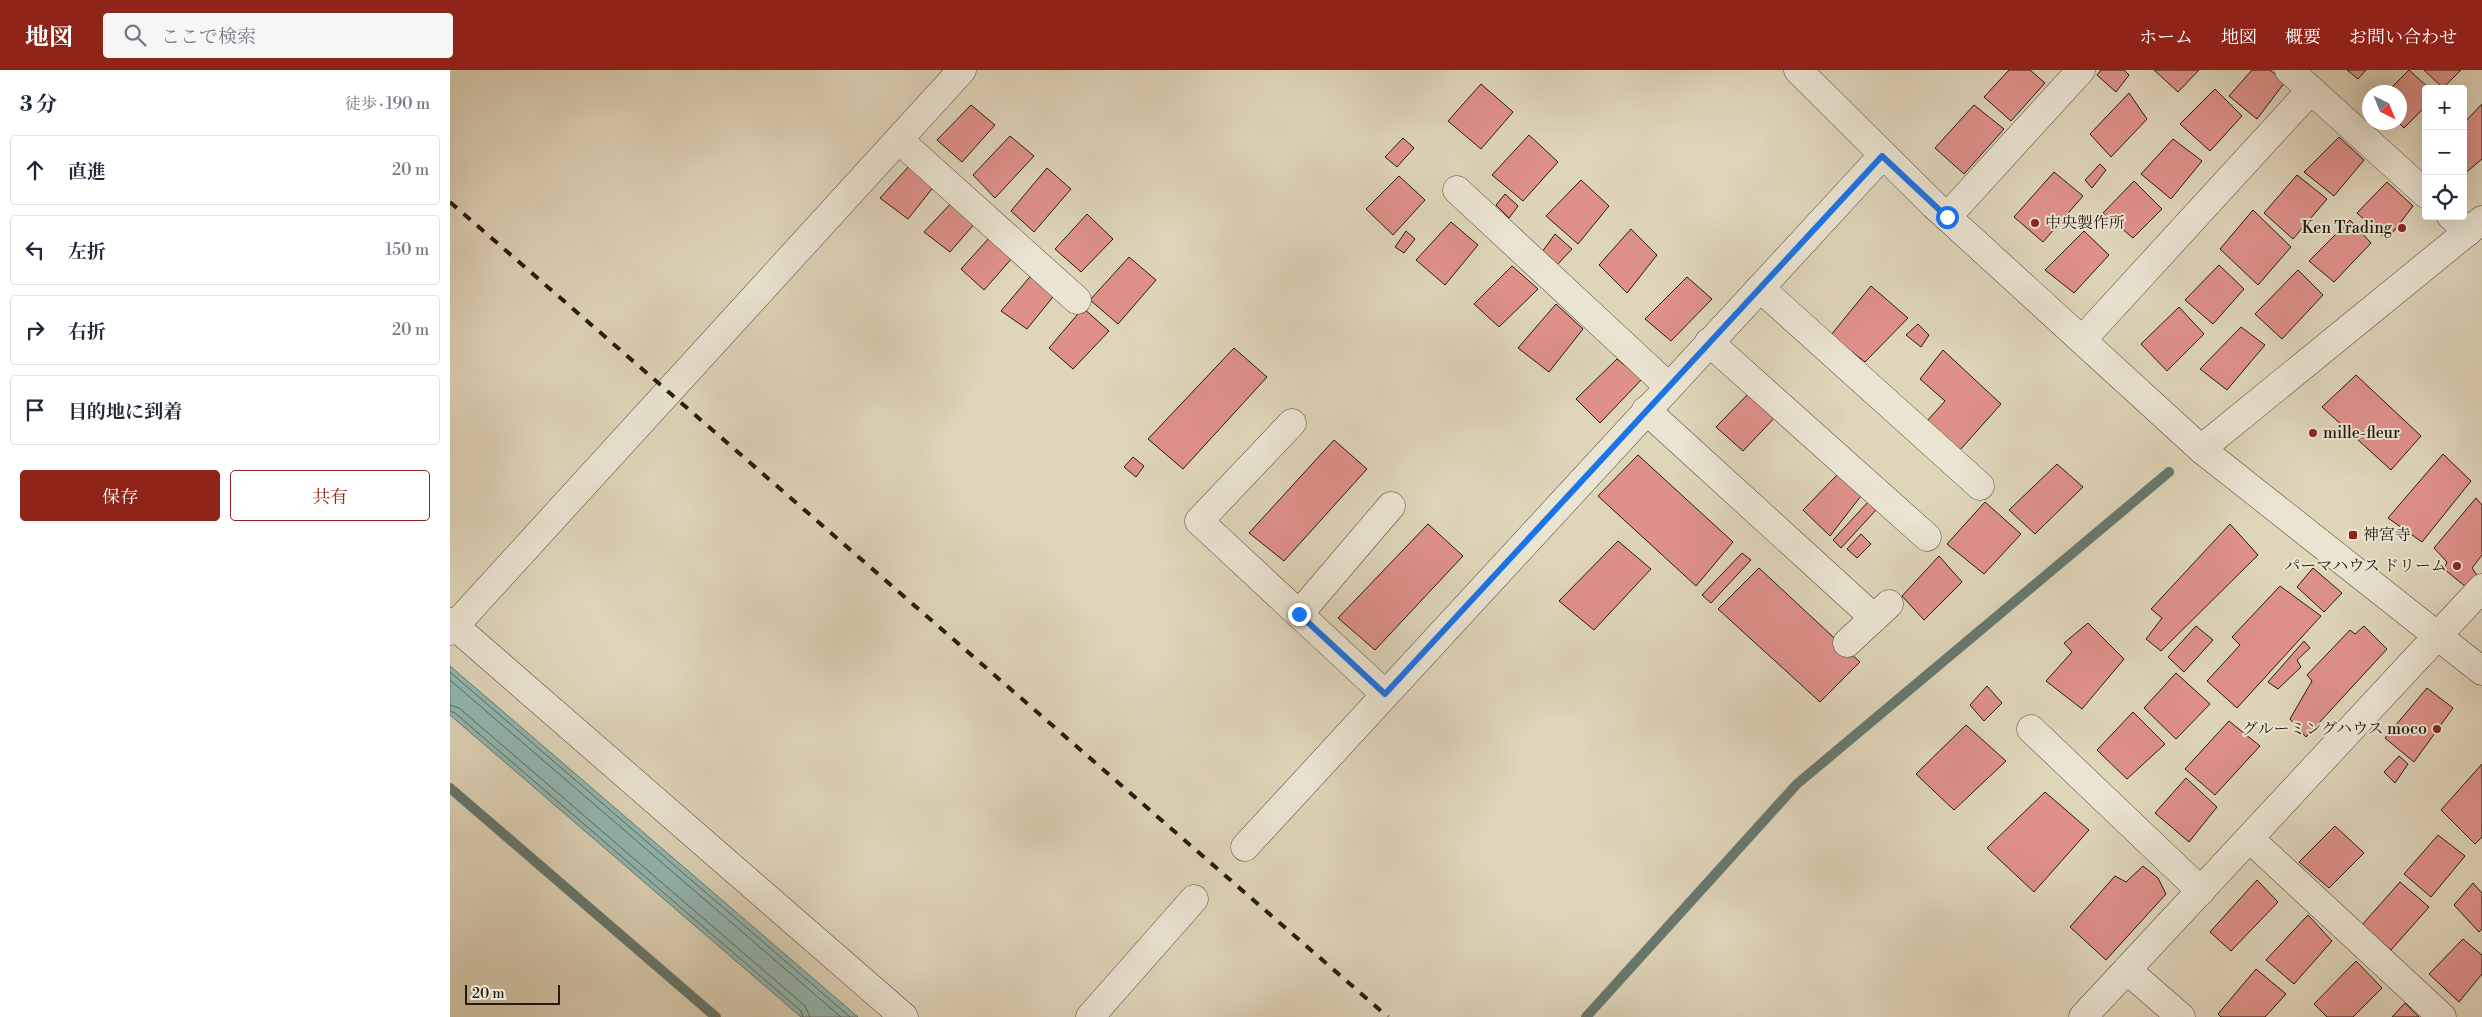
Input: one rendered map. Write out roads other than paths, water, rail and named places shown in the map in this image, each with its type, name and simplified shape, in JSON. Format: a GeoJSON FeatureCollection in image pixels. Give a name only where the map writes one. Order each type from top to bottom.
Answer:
{"type":"FeatureCollection","features":[{"type":"Feature","properties":{"kind":"street"},"geometry":{"type":"LineString","coordinates":[[904,1017],[452,626],[962,70]]}},
{"type":"Feature","properties":{"kind":"street"},"geometry":{"type":"LineString","coordinates":[[1798,70],[1882,156],[2201,449],[2482,671]]}},
{"type":"Feature","properties":{"kind":"street"},"geometry":{"type":"LineString","coordinates":[[1947,217],[2081,70]]}},
{"type":"Feature","properties":{"kind":"street"},"geometry":{"type":"LineString","coordinates":[[2289,70],[2422,190]]}},
{"type":"Feature","properties":{"kind":"street"},"geometry":{"type":"LineString","coordinates":[[2082,340],[2312,90]]}},
{"type":"Feature","properties":{"kind":"street"},"geometry":{"type":"LineString","coordinates":[[899,140],[1077,300]]}},
{"type":"Feature","properties":{"kind":"street"},"geometry":{"type":"LineString","coordinates":[[1245,847],[1708,342],[1882,156]]}},
{"type":"Feature","properties":{"kind":"street"},"geometry":{"type":"LineString","coordinates":[[1457,190],[1668,386]]}},
{"type":"Feature","properties":{"kind":"street"},"geometry":{"type":"LineString","coordinates":[[2201,449],[2467,223]]}},
{"type":"Feature","properties":{"kind":"street"},"geometry":{"type":"LineString","coordinates":[[1760,288],[1980,486]]}},
{"type":"Feature","properties":{"kind":"street"},"geometry":{"type":"LineString","coordinates":[[1708,342],[1926,537]]}},
{"type":"Feature","properties":{"kind":"street"},"geometry":{"type":"LineString","coordinates":[[1646,410],[1882,611],[1847,643]]}},
{"type":"Feature","properties":{"kind":"street"},"geometry":{"type":"LineString","coordinates":[[1292,423],[1199,522],[1385,694]]}},
{"type":"Feature","properties":{"kind":"street"},"geometry":{"type":"LineString","coordinates":[[1299,614],[1392,506]]}},
{"type":"Feature","properties":{"kind":"street"},"geometry":{"type":"LineString","coordinates":[[2084,1017],[2482,588]]}},
{"type":"Feature","properties":{"kind":"street"},"geometry":{"type":"LineString","coordinates":[[2030,729],[2200,891]]}},
{"type":"Feature","properties":{"kind":"street"},"geometry":{"type":"LineString","coordinates":[[2250,839],[2442,1017]]}},
{"type":"Feature","properties":{"kind":"street"},"geometry":{"type":"LineString","coordinates":[[1090,1017],[1194,899]]}},
{"type":"Feature","properties":{"kind":"street"},"geometry":{"type":"LineString","coordinates":[[2127,970],[2181,1017]]}},
{"type":"Feature","properties":{"kind":"water"},"geometry":{"type":"Polygon","coordinates":[[[450,666],[858,1017],[801,1017],[450,715],[450,666]]]}},
{"type":"Feature","properties":{"kind":"waterway"},"geometry":{"type":"LineString","coordinates":[[1586,1017],[1797,784],[2169,472]]}},
{"type":"Feature","properties":{"kind":"waterway"},"geometry":{"type":"LineString","coordinates":[[450,788],[716,1017]]}},
{"type":"Feature","properties":{"kind":"railway"},"geometry":{"type":"LineString","coordinates":[[450,202],[1388,1017]]}},
{"type":"Feature","properties":{"kind":"place","name":"中央製作所"},"geometry":{"type":"Point","coordinates":[2035,223]}},
{"type":"Feature","properties":{"kind":"place","name":"Ken Trading"},"geometry":{"type":"Point","coordinates":[2402,228]}},
{"type":"Feature","properties":{"kind":"place","name":"mille-fleur"},"geometry":{"type":"Point","coordinates":[2313,433]}},
{"type":"Feature","properties":{"kind":"place","name":"神宮寺"},"geometry":{"type":"Point","coordinates":[2353,535]}},
{"type":"Feature","properties":{"kind":"place","name":"パーマハウス ドリーム"},"geometry":{"type":"Point","coordinates":[2457,566]}},
{"type":"Feature","properties":{"kind":"place","name":"グルーミングハウス moco"},"geometry":{"type":"Point","coordinates":[2437,729]}}]}
